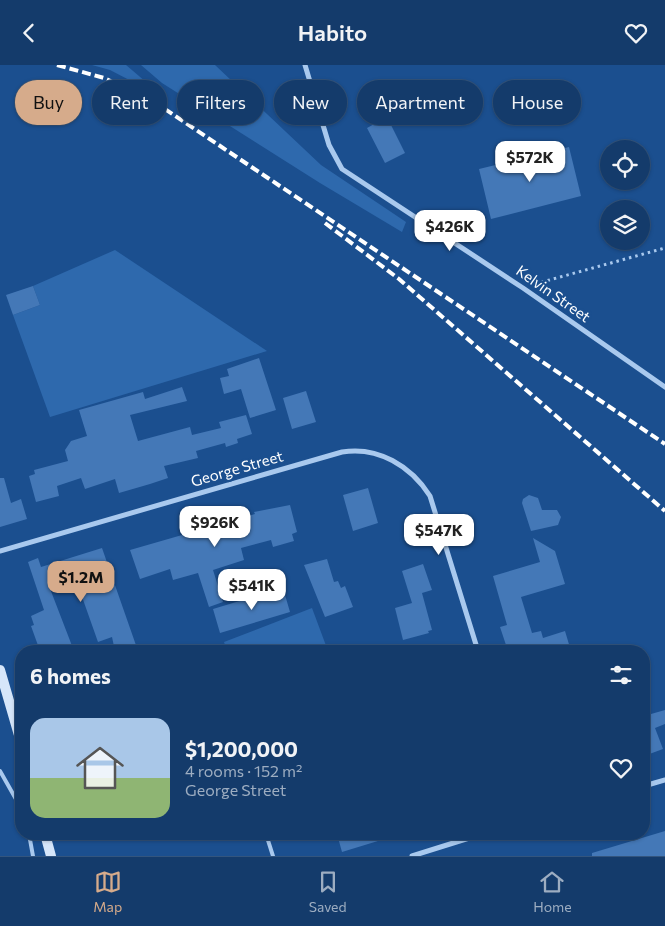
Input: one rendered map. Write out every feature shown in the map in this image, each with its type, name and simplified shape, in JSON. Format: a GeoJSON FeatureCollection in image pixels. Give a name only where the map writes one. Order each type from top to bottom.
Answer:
{"type":"FeatureCollection","features":[{"type":"Feature","properties":{"kind":"main road"},"geometry":{"type":"LineString","coordinates":[[0,670],[15,721]]}},
{"type":"Feature","properties":{"kind":"main road"},"geometry":{"type":"LineString","coordinates":[[47,840],[51,856]]}},
{"type":"Feature","properties":{"kind":"street","name":"Kelvin Street"},"geometry":{"type":"LineString","coordinates":[[305,65],[329,145],[342,169],[522,288],[665,387]]}},
{"type":"Feature","properties":{"kind":"street","name":"George Street"},"geometry":{"type":"LineString","coordinates":[[0,551],[342,452],[368,450],[394,461],[423,485],[430,496],[476,645]]}},
{"type":"Feature","properties":{"kind":"street"},"geometry":{"type":"LineString","coordinates":[[650,784],[665,780]]}},
{"type":"Feature","properties":{"kind":"street"},"geometry":{"type":"LineString","coordinates":[[412,856],[463,840]]}},
{"type":"Feature","properties":{"kind":"lane"},"geometry":{"type":"LineString","coordinates":[[0,771],[15,797]]}},
{"type":"Feature","properties":{"kind":"lane"},"geometry":{"type":"LineString","coordinates":[[30,840],[33,856]]}},
{"type":"Feature","properties":{"kind":"lane"},"geometry":{"type":"LineString","coordinates":[[268,840],[273,856]]}},
{"type":"Feature","properties":{"kind":"path"},"geometry":{"type":"LineString","coordinates":[[522,288],[665,248]]}},
{"type":"Feature","properties":{"kind":"shaded area"},"geometry":{"type":"Polygon","coordinates":[[[92,65],[126,65],[144,80],[129,80],[110,70],[92,65]]]}},
{"type":"Feature","properties":{"kind":"shaded area"},"geometry":{"type":"Polygon","coordinates":[[[141,65],[215,65],[231,80],[177,80],[177,92],[167,86],[167,80],[158,80],[141,65]]]}},
{"type":"Feature","properties":{"kind":"shaded area"},"geometry":{"type":"Polygon","coordinates":[[[264,111],[274,121],[274,125],[279,125],[321,165],[406,222],[402,232],[228,125],[264,125],[264,111]]]}},
{"type":"Feature","properties":{"kind":"shaded area"},"geometry":{"type":"Polygon","coordinates":[[[115,250],[267,351],[50,417],[13,315],[40,305],[33,286],[115,250]]]}},
{"type":"Feature","properties":{"kind":"shaded area"},"geometry":{"type":"Polygon","coordinates":[[[312,608],[326,645],[225,645],[224,642],[312,608]]]}},
{"type":"Feature","properties":{"kind":"building"},"geometry":{"type":"Polygon","coordinates":[[[372,125],[391,125],[405,153],[385,163],[367,128],[372,125]]]}},
{"type":"Feature","properties":{"kind":"building"},"geometry":{"type":"Polygon","coordinates":[[[569,147],[581,196],[491,219],[479,169],[569,147]]]}},
{"type":"Feature","properties":{"kind":"building"},"geometry":{"type":"Polygon","coordinates":[[[33,286],[40,305],[13,315],[6,295],[33,286]]]}},
{"type":"Feature","properties":{"kind":"building"},"geometry":{"type":"Polygon","coordinates":[[[259,358],[276,410],[250,418],[241,389],[224,394],[220,378],[229,376],[227,369],[259,358]]]}},
{"type":"Feature","properties":{"kind":"building"},"geometry":{"type":"Polygon","coordinates":[[[182,387],[187,401],[130,415],[138,441],[190,427],[192,435],[221,428],[219,422],[246,415],[252,434],[237,439],[238,443],[226,447],[225,443],[196,451],[198,458],[164,466],[168,478],[150,484],[119,493],[115,479],[85,489],[81,478],[57,486],[59,496],[36,502],[29,476],[35,474],[34,470],[68,461],[65,450],[71,441],[87,436],[79,410],[143,392],[145,399],[182,387]]]}},
{"type":"Feature","properties":{"kind":"building"},"geometry":{"type":"Polygon","coordinates":[[[306,391],[316,422],[292,429],[283,398],[306,391]]]}},
{"type":"Feature","properties":{"kind":"building"},"geometry":{"type":"Polygon","coordinates":[[[0,478],[4,478],[11,503],[21,499],[27,519],[0,527],[0,478]]]}},
{"type":"Feature","properties":{"kind":"building"},"geometry":{"type":"Polygon","coordinates":[[[368,488],[378,523],[353,531],[343,495],[368,488]]]}},
{"type":"Feature","properties":{"kind":"building"},"geometry":{"type":"Polygon","coordinates":[[[529,495],[538,498],[542,510],[557,510],[561,517],[558,525],[531,531],[522,503],[523,499],[529,495]]]}},
{"type":"Feature","properties":{"kind":"building"},"geometry":{"type":"Polygon","coordinates":[[[290,505],[297,532],[292,534],[294,541],[273,547],[271,540],[241,548],[244,560],[213,570],[223,602],[209,607],[198,573],[173,580],[170,569],[140,579],[130,550],[255,514],[254,512],[290,505]]]}},
{"type":"Feature","properties":{"kind":"building"},"geometry":{"type":"Polygon","coordinates":[[[533,538],[555,551],[565,584],[521,597],[532,633],[541,631],[543,638],[565,631],[569,645],[506,645],[500,627],[507,625],[493,576],[540,562],[533,538]]]}},
{"type":"Feature","properties":{"kind":"building"},"geometry":{"type":"Polygon","coordinates":[[[102,548],[136,645],[114,645],[112,637],[98,642],[75,577],[49,586],[72,645],[38,645],[31,626],[34,625],[31,616],[44,610],[28,562],[38,558],[41,567],[102,548]]]}},
{"type":"Feature","properties":{"kind":"building"},"geometry":{"type":"Polygon","coordinates":[[[327,559],[334,582],[338,581],[341,588],[345,586],[353,607],[325,617],[304,565],[327,559]]]}},
{"type":"Feature","properties":{"kind":"building"},"geometry":{"type":"Polygon","coordinates":[[[423,564],[432,590],[422,593],[432,630],[428,631],[429,633],[403,640],[395,608],[412,603],[402,571],[423,564]]]}},
{"type":"Feature","properties":{"kind":"building"},"geometry":{"type":"Polygon","coordinates":[[[283,588],[290,612],[220,633],[213,609],[283,588]]]}},
{"type":"Feature","properties":{"kind":"building"},"geometry":{"type":"Polygon","coordinates":[[[665,710],[665,724],[655,728],[663,749],[650,754],[650,711],[651,714],[665,710]]]}},
{"type":"Feature","properties":{"kind":"building"},"geometry":{"type":"Polygon","coordinates":[[[665,831],[665,856],[592,856],[592,853],[635,840],[650,840],[650,836],[665,831]]]}},
{"type":"Feature","properties":{"kind":"building"},"geometry":{"type":"Polygon","coordinates":[[[339,840],[381,840],[342,852],[339,840]]]}},
{"type":"Feature","properties":{"kind":"railway"},"geometry":{"type":"LineString","coordinates":[[57,65],[104,78],[153,101],[665,444]]}},
{"type":"Feature","properties":{"kind":"railway"},"geometry":{"type":"LineString","coordinates":[[325,223],[399,279],[665,511]]}}]}
